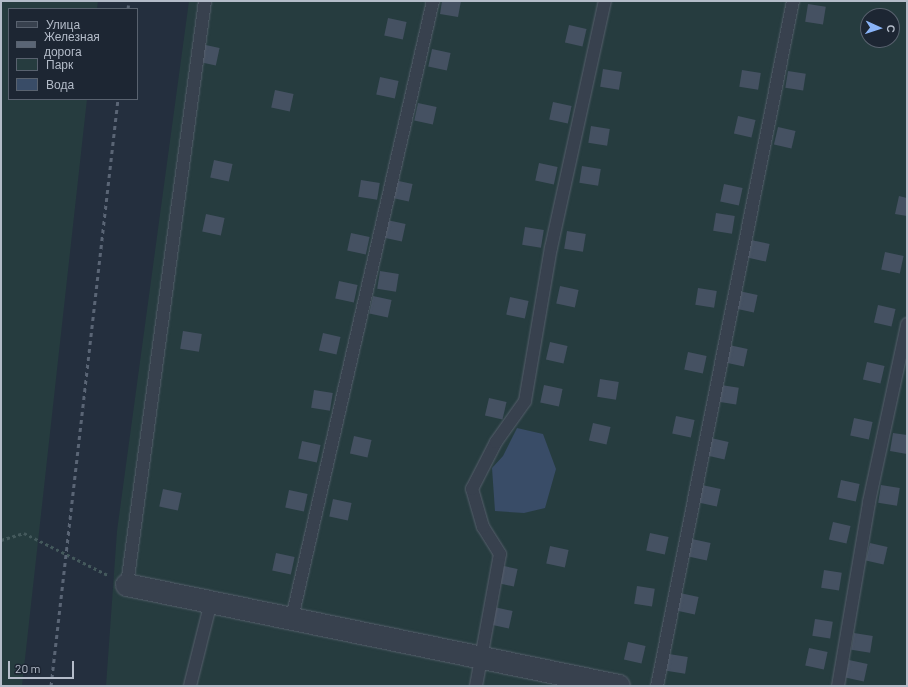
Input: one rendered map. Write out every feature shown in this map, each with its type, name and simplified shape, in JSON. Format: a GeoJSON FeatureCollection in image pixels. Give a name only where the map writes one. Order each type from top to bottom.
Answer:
{"type":"FeatureCollection","features":[{"type":"Feature","properties":{"kind":"street"},"geometry":{"type":"LineString","coordinates":[[126,585],[619,686]]}},
{"type":"Feature","properties":{"kind":"lane"},"geometry":{"type":"LineString","coordinates":[[126,585],[205,1]]}},
{"type":"Feature","properties":{"kind":"lane"},"geometry":{"type":"LineString","coordinates":[[292,618],[433,1]]}},
{"type":"Feature","properties":{"kind":"lane"},"geometry":{"type":"LineString","coordinates":[[476,686],[500,554],[484,527],[472,489],[496,442],[525,401],[551,248],[605,1]]}},
{"type":"Feature","properties":{"kind":"lane"},"geometry":{"type":"LineString","coordinates":[[657,686],[793,1]]}},
{"type":"Feature","properties":{"kind":"lane"},"geometry":{"type":"LineString","coordinates":[[838,686],[869,502],[907,324]]}},
{"type":"Feature","properties":{"kind":"lane"},"geometry":{"type":"LineString","coordinates":[[190,686],[210,602]]}},
{"type":"Feature","properties":{"kind":"path"},"geometry":{"type":"LineString","coordinates":[[1,540],[24,533],[126,585]]}},
{"type":"Feature","properties":{"kind":"green space"},"geometry":{"type":"Polygon","coordinates":[[[1,1],[98,1],[97,8],[8,8],[8,100],[87,100],[22,686],[1,686],[1,1]]]}},
{"type":"Feature","properties":{"kind":"green space"},"geometry":{"type":"Polygon","coordinates":[[[189,1],[907,1],[907,686],[106,686],[117,531],[189,1]]]}},
{"type":"Feature","properties":{"kind":"water"},"geometry":{"type":"Polygon","coordinates":[[[517,428],[543,434],[556,469],[545,508],[524,513],[495,511],[492,468],[503,456],[517,428]]]}},
{"type":"Feature","properties":{"kind":"building"},"geometry":{"type":"Polygon","coordinates":[[[442,1],[461,1],[458,17],[440,14],[442,1]]]}},
{"type":"Feature","properties":{"kind":"building"},"geometry":{"type":"Polygon","coordinates":[[[808,4],[826,7],[823,25],[805,22],[808,4]]]}},
{"type":"Feature","properties":{"kind":"building"},"geometry":{"type":"Polygon","coordinates":[[[388,18],[407,22],[403,40],[384,36],[388,18]]]}},
{"type":"Feature","properties":{"kind":"building"},"geometry":{"type":"Polygon","coordinates":[[[569,25],[587,29],[582,47],[565,43],[569,25]]]}},
{"type":"Feature","properties":{"kind":"building"},"geometry":{"type":"Polygon","coordinates":[[[201,44],[220,48],[216,66],[197,62],[201,44]]]}},
{"type":"Feature","properties":{"kind":"building"},"geometry":{"type":"Polygon","coordinates":[[[432,49],[451,53],[447,71],[428,67],[432,49]]]}},
{"type":"Feature","properties":{"kind":"building"},"geometry":{"type":"Polygon","coordinates":[[[603,69],[622,72],[619,90],[600,87],[603,69]]]}},
{"type":"Feature","properties":{"kind":"building"},"geometry":{"type":"Polygon","coordinates":[[[742,70],[761,73],[758,90],[739,87],[742,70]]]}},
{"type":"Feature","properties":{"kind":"building"},"geometry":{"type":"Polygon","coordinates":[[[788,71],[806,74],[803,91],[785,88],[788,71]]]}},
{"type":"Feature","properties":{"kind":"building"},"geometry":{"type":"Polygon","coordinates":[[[380,77],[399,81],[395,99],[376,95],[380,77]]]}},
{"type":"Feature","properties":{"kind":"building"},"geometry":{"type":"Polygon","coordinates":[[[275,90],[294,94],[290,112],[271,108],[275,90]]]}},
{"type":"Feature","properties":{"kind":"building"},"geometry":{"type":"Polygon","coordinates":[[[553,102],[572,106],[568,124],[549,120],[553,102]]]}},
{"type":"Feature","properties":{"kind":"building"},"geometry":{"type":"Polygon","coordinates":[[[418,103],[437,107],[433,125],[414,121],[418,103]]]}},
{"type":"Feature","properties":{"kind":"building"},"geometry":{"type":"Polygon","coordinates":[[[738,116],[756,120],[751,138],[734,134],[738,116]]]}},
{"type":"Feature","properties":{"kind":"building"},"geometry":{"type":"Polygon","coordinates":[[[591,126],[610,129],[607,146],[588,143],[591,126]]]}},
{"type":"Feature","properties":{"kind":"building"},"geometry":{"type":"Polygon","coordinates":[[[778,127],[796,131],[791,149],[774,145],[778,127]]]}},
{"type":"Feature","properties":{"kind":"building"},"geometry":{"type":"Polygon","coordinates":[[[214,160],[233,164],[229,182],[210,178],[214,160]]]}},
{"type":"Feature","properties":{"kind":"building"},"geometry":{"type":"Polygon","coordinates":[[[539,163],[558,167],[554,185],[535,181],[539,163]]]}},
{"type":"Feature","properties":{"kind":"building"},"geometry":{"type":"Polygon","coordinates":[[[582,166],[601,169],[598,186],[579,183],[582,166]]]}},
{"type":"Feature","properties":{"kind":"building"},"geometry":{"type":"Polygon","coordinates":[[[361,180],[380,183],[377,200],[358,197],[361,180]]]}},
{"type":"Feature","properties":{"kind":"building"},"geometry":{"type":"Polygon","coordinates":[[[394,180],[413,184],[409,202],[390,198],[394,180]]]}},
{"type":"Feature","properties":{"kind":"building"},"geometry":{"type":"Polygon","coordinates":[[[724,184],[743,188],[739,206],[720,202],[724,184]]]}},
{"type":"Feature","properties":{"kind":"building"},"geometry":{"type":"Polygon","coordinates":[[[899,196],[907,198],[907,216],[895,214],[899,196]]]}},
{"type":"Feature","properties":{"kind":"building"},"geometry":{"type":"Polygon","coordinates":[[[716,213],[735,216],[732,234],[713,231],[716,213]]]}},
{"type":"Feature","properties":{"kind":"building"},"geometry":{"type":"Polygon","coordinates":[[[206,214],[225,218],[221,236],[202,232],[206,214]]]}},
{"type":"Feature","properties":{"kind":"building"},"geometry":{"type":"Polygon","coordinates":[[[387,220],[406,224],[402,242],[383,238],[387,220]]]}},
{"type":"Feature","properties":{"kind":"building"},"geometry":{"type":"Polygon","coordinates":[[[525,227],[544,230],[541,248],[522,245],[525,227]]]}},
{"type":"Feature","properties":{"kind":"building"},"geometry":{"type":"Polygon","coordinates":[[[567,231],[586,234],[583,252],[564,249],[567,231]]]}},
{"type":"Feature","properties":{"kind":"building"},"geometry":{"type":"Polygon","coordinates":[[[351,233],[370,237],[366,255],[347,251],[351,233]]]}},
{"type":"Feature","properties":{"kind":"building"},"geometry":{"type":"Polygon","coordinates":[[[751,240],[770,244],[766,262],[747,258],[751,240]]]}},
{"type":"Feature","properties":{"kind":"building"},"geometry":{"type":"Polygon","coordinates":[[[885,252],[904,256],[900,274],[881,270],[885,252]]]}},
{"type":"Feature","properties":{"kind":"building"},"geometry":{"type":"Polygon","coordinates":[[[380,271],[399,274],[396,292],[377,289],[380,271]]]}},
{"type":"Feature","properties":{"kind":"building"},"geometry":{"type":"Polygon","coordinates":[[[339,281],[358,285],[354,303],[335,299],[339,281]]]}},
{"type":"Feature","properties":{"kind":"building"},"geometry":{"type":"Polygon","coordinates":[[[560,286],[579,290],[575,308],[556,304],[560,286]]]}},
{"type":"Feature","properties":{"kind":"building"},"geometry":{"type":"Polygon","coordinates":[[[698,288],[717,291],[714,308],[695,305],[698,288]]]}},
{"type":"Feature","properties":{"kind":"building"},"geometry":{"type":"Polygon","coordinates":[[[739,291],[758,295],[754,313],[735,309],[739,291]]]}},
{"type":"Feature","properties":{"kind":"building"},"geometry":{"type":"Polygon","coordinates":[[[373,296],[392,300],[388,318],[369,314],[373,296]]]}},
{"type":"Feature","properties":{"kind":"building"},"geometry":{"type":"Polygon","coordinates":[[[510,297],[529,301],[525,319],[506,315],[510,297]]]}},
{"type":"Feature","properties":{"kind":"building"},"geometry":{"type":"Polygon","coordinates":[[[878,305],[896,309],[891,327],[874,323],[878,305]]]}},
{"type":"Feature","properties":{"kind":"building"},"geometry":{"type":"Polygon","coordinates":[[[183,331],[202,334],[199,352],[180,349],[183,331]]]}},
{"type":"Feature","properties":{"kind":"building"},"geometry":{"type":"Polygon","coordinates":[[[323,333],[341,337],[336,355],[319,351],[323,333]]]}},
{"type":"Feature","properties":{"kind":"building"},"geometry":{"type":"Polygon","coordinates":[[[550,342],[568,346],[563,364],[546,360],[550,342]]]}},
{"type":"Feature","properties":{"kind":"building"},"geometry":{"type":"Polygon","coordinates":[[[729,345],[748,349],[744,367],[725,363],[729,345]]]}},
{"type":"Feature","properties":{"kind":"building"},"geometry":{"type":"Polygon","coordinates":[[[688,352],[707,356],[703,374],[684,370],[688,352]]]}},
{"type":"Feature","properties":{"kind":"building"},"geometry":{"type":"Polygon","coordinates":[[[867,362],[885,366],[880,384],[863,380],[867,362]]]}},
{"type":"Feature","properties":{"kind":"building"},"geometry":{"type":"Polygon","coordinates":[[[600,379],[619,382],[616,400],[597,397],[600,379]]]}},
{"type":"Feature","properties":{"kind":"building"},"geometry":{"type":"Polygon","coordinates":[[[544,385],[563,389],[559,407],[540,403],[544,385]]]}},
{"type":"Feature","properties":{"kind":"building"},"geometry":{"type":"Polygon","coordinates":[[[721,385],[739,388],[736,405],[718,402],[721,385]]]}},
{"type":"Feature","properties":{"kind":"building"},"geometry":{"type":"Polygon","coordinates":[[[314,390],[333,393],[330,411],[311,408],[314,390]]]}},
{"type":"Feature","properties":{"kind":"building"},"geometry":{"type":"Polygon","coordinates":[[[489,398],[507,402],[502,420],[485,416],[489,398]]]}},
{"type":"Feature","properties":{"kind":"building"},"geometry":{"type":"Polygon","coordinates":[[[676,416],[695,420],[691,438],[672,434],[676,416]]]}},
{"type":"Feature","properties":{"kind":"building"},"geometry":{"type":"Polygon","coordinates":[[[854,418],[873,422],[869,440],[850,436],[854,418]]]}},
{"type":"Feature","properties":{"kind":"building"},"geometry":{"type":"Polygon","coordinates":[[[593,423],[611,427],[606,445],[589,441],[593,423]]]}},
{"type":"Feature","properties":{"kind":"building"},"geometry":{"type":"Polygon","coordinates":[[[893,433],[907,435],[907,454],[890,451],[893,433]]]}},
{"type":"Feature","properties":{"kind":"building"},"geometry":{"type":"Polygon","coordinates":[[[354,436],[372,440],[367,458],[350,454],[354,436]]]}},
{"type":"Feature","properties":{"kind":"building"},"geometry":{"type":"Polygon","coordinates":[[[711,438],[729,442],[724,460],[707,456],[711,438]]]}},
{"type":"Feature","properties":{"kind":"building"},"geometry":{"type":"Polygon","coordinates":[[[302,441],[321,445],[317,463],[298,459],[302,441]]]}},
{"type":"Feature","properties":{"kind":"building"},"geometry":{"type":"Polygon","coordinates":[[[841,480],[860,484],[856,502],[837,498],[841,480]]]}},
{"type":"Feature","properties":{"kind":"building"},"geometry":{"type":"Polygon","coordinates":[[[702,485],[721,489],[717,507],[698,503],[702,485]]]}},
{"type":"Feature","properties":{"kind":"building"},"geometry":{"type":"Polygon","coordinates":[[[881,485],[900,488],[897,506],[878,503],[881,485]]]}},
{"type":"Feature","properties":{"kind":"building"},"geometry":{"type":"Polygon","coordinates":[[[163,489],[182,493],[178,511],[159,507],[163,489]]]}},
{"type":"Feature","properties":{"kind":"building"},"geometry":{"type":"Polygon","coordinates":[[[289,490],[308,494],[304,512],[285,508],[289,490]]]}},
{"type":"Feature","properties":{"kind":"building"},"geometry":{"type":"Polygon","coordinates":[[[333,499],[352,503],[348,521],[329,517],[333,499]]]}},
{"type":"Feature","properties":{"kind":"building"},"geometry":{"type":"Polygon","coordinates":[[[833,522],[851,526],[846,544],[829,540],[833,522]]]}},
{"type":"Feature","properties":{"kind":"building"},"geometry":{"type":"Polygon","coordinates":[[[650,533],[669,537],[665,555],[646,551],[650,533]]]}},
{"type":"Feature","properties":{"kind":"building"},"geometry":{"type":"Polygon","coordinates":[[[692,539],[711,543],[707,561],[688,557],[692,539]]]}},
{"type":"Feature","properties":{"kind":"building"},"geometry":{"type":"Polygon","coordinates":[[[870,543],[888,547],[883,565],[866,561],[870,543]]]}},
{"type":"Feature","properties":{"kind":"building"},"geometry":{"type":"Polygon","coordinates":[[[550,546],[569,550],[565,568],[546,564],[550,546]]]}},
{"type":"Feature","properties":{"kind":"building"},"geometry":{"type":"Polygon","coordinates":[[[276,553],[295,557],[291,575],[272,571],[276,553]]]}},
{"type":"Feature","properties":{"kind":"building"},"geometry":{"type":"Polygon","coordinates":[[[499,565],[518,569],[514,587],[495,583],[499,565]]]}},
{"type":"Feature","properties":{"kind":"building"},"geometry":{"type":"Polygon","coordinates":[[[824,570],[842,573],[839,591],[821,588],[824,570]]]}},
{"type":"Feature","properties":{"kind":"building"},"geometry":{"type":"Polygon","coordinates":[[[637,586],[655,589],[652,607],[634,604],[637,586]]]}},
{"type":"Feature","properties":{"kind":"building"},"geometry":{"type":"Polygon","coordinates":[[[680,593],[699,597],[695,615],[676,611],[680,593]]]}},
{"type":"Feature","properties":{"kind":"building"},"geometry":{"type":"Polygon","coordinates":[[[494,607],[513,611],[509,629],[490,625],[494,607]]]}},
{"type":"Feature","properties":{"kind":"building"},"geometry":{"type":"Polygon","coordinates":[[[815,619],[833,622],[830,639],[812,636],[815,619]]]}},
{"type":"Feature","properties":{"kind":"building"},"geometry":{"type":"Polygon","coordinates":[[[854,633],[873,636],[870,653],[851,650],[854,633]]]}},
{"type":"Feature","properties":{"kind":"building"},"geometry":{"type":"Polygon","coordinates":[[[628,642],[646,646],[641,664],[624,660],[628,642]]]}},
{"type":"Feature","properties":{"kind":"building"},"geometry":{"type":"Polygon","coordinates":[[[809,648],[828,652],[824,670],[805,666],[809,648]]]}},
{"type":"Feature","properties":{"kind":"building"},"geometry":{"type":"Polygon","coordinates":[[[669,654],[688,657],[685,674],[666,671],[669,654]]]}},
{"type":"Feature","properties":{"kind":"building"},"geometry":{"type":"Polygon","coordinates":[[[849,660],[868,664],[864,682],[845,678],[849,660]]]}},
{"type":"Feature","properties":{"kind":"railway"},"geometry":{"type":"LineString","coordinates":[[128,8],[129,1]]}},
{"type":"Feature","properties":{"kind":"railway"},"geometry":{"type":"LineString","coordinates":[[51,686],[118,100]]}}]}
